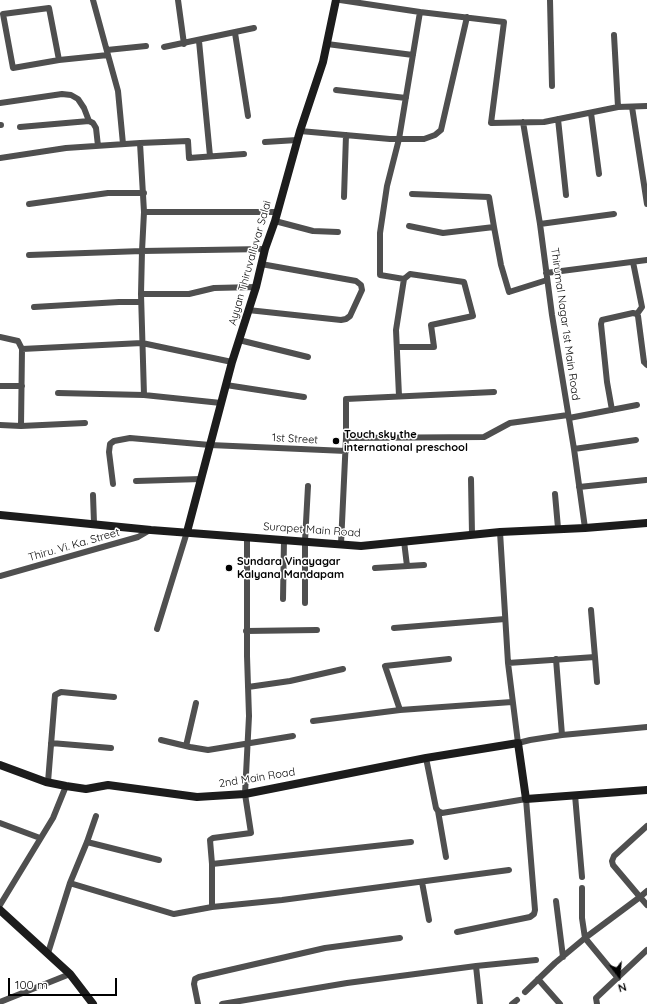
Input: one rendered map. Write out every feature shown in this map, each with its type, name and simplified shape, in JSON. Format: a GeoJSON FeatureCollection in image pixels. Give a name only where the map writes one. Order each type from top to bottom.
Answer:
{"type":"FeatureCollection","features":[{"type":"Feature","properties":{"kind":"street"},"geometry":{"type":"LineString","coordinates":[[93,0],[118,91],[122,144]]}},
{"type":"Feature","properties":{"kind":"street"},"geometry":{"type":"LineString","coordinates":[[178,0],[184,44]]}},
{"type":"Feature","properties":{"kind":"street","name":"Ayyan Thiruvalluvar Salai"},"geometry":{"type":"LineString","coordinates":[[187,532],[232,362],[256,287],[265,249],[275,221],[297,140],[323,62],[336,0]]}},
{"type":"Feature","properties":{"kind":"street"},"geometry":{"type":"LineString","coordinates":[[340,0],[420,12],[504,22],[491,123],[544,122],[618,107],[632,108],[647,106]]}},
{"type":"Feature","properties":{"kind":"street"},"geometry":{"type":"LineString","coordinates":[[550,0],[552,86]]}},
{"type":"Feature","properties":{"kind":"street"},"geometry":{"type":"LineString","coordinates":[[59,60],[49,8],[2,14],[13,68],[146,46]]}},
{"type":"Feature","properties":{"kind":"street"},"geometry":{"type":"LineString","coordinates":[[404,279],[380,275],[380,233],[387,186],[399,139],[420,12]]}},
{"type":"Feature","properties":{"kind":"street"},"geometry":{"type":"LineString","coordinates":[[300,131],[399,139],[424,138],[435,135],[441,130],[467,17]]}},
{"type":"Feature","properties":{"kind":"street"},"geometry":{"type":"LineString","coordinates":[[164,47],[199,41],[254,28]]}},
{"type":"Feature","properties":{"kind":"street"},"geometry":{"type":"LineString","coordinates":[[235,33],[248,116]]}},
{"type":"Feature","properties":{"kind":"street"},"geometry":{"type":"LineString","coordinates":[[614,35],[618,107]]}},
{"type":"Feature","properties":{"kind":"street"},"geometry":{"type":"LineString","coordinates":[[199,41],[210,156]]}},
{"type":"Feature","properties":{"kind":"street"},"geometry":{"type":"LineString","coordinates":[[327,44],[413,55]]}},
{"type":"Feature","properties":{"kind":"street"},"geometry":{"type":"LineString","coordinates":[[336,90],[406,98]]}},
{"type":"Feature","properties":{"kind":"street"},"geometry":{"type":"LineString","coordinates":[[0,103],[62,94],[71,95],[78,99],[89,121],[93,123],[96,128],[98,146]]}},
{"type":"Feature","properties":{"kind":"street"},"geometry":{"type":"LineString","coordinates":[[632,108],[647,201]]}},
{"type":"Feature","properties":{"kind":"street"},"geometry":{"type":"LineString","coordinates":[[591,113],[599,174]]}},
{"type":"Feature","properties":{"kind":"street"},"geometry":{"type":"LineString","coordinates":[[558,119],[566,195]]}},
{"type":"Feature","properties":{"kind":"street"},"geometry":{"type":"LineString","coordinates":[[20,127],[89,121]]}},
{"type":"Feature","properties":{"kind":"street","name":"Thirumal Nagar 1st Main Road"},"geometry":{"type":"LineString","coordinates":[[523,122],[540,224],[585,528]]}},
{"type":"Feature","properties":{"kind":"street"},"geometry":{"type":"LineString","coordinates":[[344,197],[346,135]]}},
{"type":"Feature","properties":{"kind":"street"},"geometry":{"type":"LineString","coordinates":[[265,142],[297,140]]}},
{"type":"Feature","properties":{"kind":"street"},"geometry":{"type":"LineString","coordinates":[[0,158],[66,148],[188,141],[189,158],[244,154]]}},
{"type":"Feature","properties":{"kind":"street"},"geometry":{"type":"LineString","coordinates":[[140,143],[144,192],[141,294],[144,395]]}},
{"type":"Feature","properties":{"kind":"street"},"geometry":{"type":"LineString","coordinates":[[29,204],[108,193],[144,192]]}},
{"type":"Feature","properties":{"kind":"street"},"geometry":{"type":"LineString","coordinates":[[412,194],[489,197],[501,265],[509,292],[547,276],[647,260]]}},
{"type":"Feature","properties":{"kind":"street"},"geometry":{"type":"LineString","coordinates":[[144,212],[277,212]]}},
{"type":"Feature","properties":{"kind":"street"},"geometry":{"type":"LineString","coordinates":[[540,224],[614,214]]}},
{"type":"Feature","properties":{"kind":"street"},"geometry":{"type":"LineString","coordinates":[[275,221],[313,230],[338,232]]}},
{"type":"Feature","properties":{"kind":"street"},"geometry":{"type":"LineString","coordinates":[[409,226],[442,233],[494,228]]}},
{"type":"Feature","properties":{"kind":"street"},"geometry":{"type":"LineString","coordinates":[[29,255],[265,249]]}},
{"type":"Feature","properties":{"kind":"street"},"geometry":{"type":"LineString","coordinates":[[634,262],[642,307],[637,314]]}},
{"type":"Feature","properties":{"kind":"street"},"geometry":{"type":"LineString","coordinates":[[248,310],[340,320],[346,319],[350,316],[362,290],[361,285],[356,281],[261,264]]}},
{"type":"Feature","properties":{"kind":"street"},"geometry":{"type":"LineString","coordinates":[[397,347],[434,347],[431,325],[474,316],[464,282],[410,274],[404,279],[396,330],[399,396]]}},
{"type":"Feature","properties":{"kind":"street"},"geometry":{"type":"LineString","coordinates":[[141,294],[189,294],[214,288],[256,287]]}},
{"type":"Feature","properties":{"kind":"street"},"geometry":{"type":"LineString","coordinates":[[34,307],[141,302]]}},
{"type":"Feature","properties":{"kind":"street"},"geometry":{"type":"LineString","coordinates":[[612,410],[603,348],[602,320],[633,313],[637,314]]}},
{"type":"Feature","properties":{"kind":"street"},"geometry":{"type":"LineString","coordinates":[[637,314],[644,362],[647,365]]}},
{"type":"Feature","properties":{"kind":"street"},"geometry":{"type":"LineString","coordinates":[[0,336],[18,342],[22,349],[20,426]]}},
{"type":"Feature","properties":{"kind":"street"},"geometry":{"type":"LineString","coordinates":[[239,340],[308,357]]}},
{"type":"Feature","properties":{"kind":"street"},"geometry":{"type":"LineString","coordinates":[[22,349],[142,343],[232,362]]}},
{"type":"Feature","properties":{"kind":"street"},"geometry":{"type":"LineString","coordinates":[[226,385],[304,397]]}},
{"type":"Feature","properties":{"kind":"street"},"geometry":{"type":"LineString","coordinates":[[0,386],[22,386]]}},
{"type":"Feature","properties":{"kind":"street"},"geometry":{"type":"LineString","coordinates":[[341,544],[346,451],[346,399],[494,392]]}},
{"type":"Feature","properties":{"kind":"street"},"geometry":{"type":"LineString","coordinates":[[58,393],[144,395],[221,402]]}},
{"type":"Feature","properties":{"kind":"street"},"geometry":{"type":"LineString","coordinates":[[346,438],[484,436],[510,423],[612,410],[637,404]]}},
{"type":"Feature","properties":{"kind":"street"},"geometry":{"type":"LineString","coordinates":[[0,425],[20,426],[85,423]]}},
{"type":"Feature","properties":{"kind":"street","name":"1st Street"},"geometry":{"type":"LineString","coordinates":[[113,484],[109,452],[110,444],[114,441],[130,438],[346,451]]}},
{"type":"Feature","properties":{"kind":"street"},"geometry":{"type":"LineString","coordinates":[[574,449],[636,440]]}},
{"type":"Feature","properties":{"kind":"street"},"geometry":{"type":"LineString","coordinates":[[136,481],[201,479]]}},
{"type":"Feature","properties":{"kind":"street"},"geometry":{"type":"LineString","coordinates":[[471,479],[472,534]]}},
{"type":"Feature","properties":{"kind":"street"},"geometry":{"type":"LineString","coordinates":[[579,487],[646,480]]}},
{"type":"Feature","properties":{"kind":"street"},"geometry":{"type":"LineString","coordinates":[[305,603],[305,541],[308,486]]}},
{"type":"Feature","properties":{"kind":"street"},"geometry":{"type":"LineString","coordinates":[[555,494],[558,528]]}},
{"type":"Feature","properties":{"kind":"street"},"geometry":{"type":"LineString","coordinates":[[92,495],[94,523]]}},
{"type":"Feature","properties":{"kind":"street","name":"Surapet Main Road"},"geometry":{"type":"LineString","coordinates":[[0,515],[94,523],[151,530],[361,546],[472,534],[647,523]]}},
{"type":"Feature","properties":{"kind":"street","name":"Thiru. Vi. Ka. Street"},"geometry":{"type":"LineString","coordinates":[[0,576],[138,537],[151,530]]}},
{"type":"Feature","properties":{"kind":"street"},"geometry":{"type":"LineString","coordinates":[[157,629],[187,532]]}},
{"type":"Feature","properties":{"kind":"street"},"geometry":{"type":"LineString","coordinates":[[457,932],[530,917],[534,914],[535,910],[526,799],[508,663],[500,532]]}},
{"type":"Feature","properties":{"kind":"street"},"geometry":{"type":"LineString","coordinates":[[212,907],[212,864],[210,840],[213,838],[251,833],[245,794],[249,716],[246,631],[247,537]]}},
{"type":"Feature","properties":{"kind":"street"},"geometry":{"type":"LineString","coordinates":[[283,599],[284,540]]}},
{"type":"Feature","properties":{"kind":"street"},"geometry":{"type":"LineString","coordinates":[[404,541],[407,566]]}},
{"type":"Feature","properties":{"kind":"street"},"geometry":{"type":"LineString","coordinates":[[375,568],[424,565]]}},
{"type":"Feature","properties":{"kind":"street"},"geometry":{"type":"LineString","coordinates":[[591,610],[597,682]]}},
{"type":"Feature","properties":{"kind":"street"},"geometry":{"type":"LineString","coordinates":[[394,628],[505,619]]}},
{"type":"Feature","properties":{"kind":"street"},"geometry":{"type":"LineString","coordinates":[[246,631],[317,630]]}},
{"type":"Feature","properties":{"kind":"street"},"geometry":{"type":"LineString","coordinates":[[508,663],[596,657]]}},
{"type":"Feature","properties":{"kind":"street"},"geometry":{"type":"LineString","coordinates":[[400,710],[385,666],[449,659]]}},
{"type":"Feature","properties":{"kind":"street"},"geometry":{"type":"LineString","coordinates":[[556,659],[562,735]]}},
{"type":"Feature","properties":{"kind":"street"},"geometry":{"type":"LineString","coordinates":[[248,687],[290,681],[343,669]]}},
{"type":"Feature","properties":{"kind":"street"},"geometry":{"type":"LineString","coordinates":[[48,782],[55,695],[61,692],[114,697]]}},
{"type":"Feature","properties":{"kind":"street"},"geometry":{"type":"LineString","coordinates":[[313,721],[400,710],[512,702]]}},
{"type":"Feature","properties":{"kind":"street"},"geometry":{"type":"LineString","coordinates":[[186,746],[196,703]]}},
{"type":"Feature","properties":{"kind":"street"},"geometry":{"type":"LineString","coordinates":[[518,743],[562,735],[647,727]]}},
{"type":"Feature","properties":{"kind":"street"},"geometry":{"type":"LineString","coordinates":[[161,740],[208,750],[247,742],[293,736]]}},
{"type":"Feature","properties":{"kind":"street"},"geometry":{"type":"LineString","coordinates":[[51,743],[112,748]]}},
{"type":"Feature","properties":{"kind":"street","name":"2nd Main Road"},"geometry":{"type":"LineString","coordinates":[[0,765],[48,782],[66,786],[86,789],[108,786],[197,797],[245,794],[426,758],[518,743]]}},
{"type":"Feature","properties":{"kind":"street"},"geometry":{"type":"LineString","coordinates":[[426,758],[446,856]]}},
{"type":"Feature","properties":{"kind":"street"},"geometry":{"type":"LineString","coordinates":[[0,905],[53,818],[66,786]]}},
{"type":"Feature","properties":{"kind":"street"},"geometry":{"type":"LineString","coordinates":[[438,811],[442,813],[526,799],[647,790]]}},
{"type":"Feature","properties":{"kind":"street"},"geometry":{"type":"LineString","coordinates":[[574,795],[582,877]]}},
{"type":"Feature","properties":{"kind":"street"},"geometry":{"type":"LineString","coordinates":[[48,953],[70,884],[96,816]]}},
{"type":"Feature","properties":{"kind":"street"},"geometry":{"type":"LineString","coordinates":[[0,823],[40,838]]}},
{"type":"Feature","properties":{"kind":"street"},"geometry":{"type":"LineString","coordinates":[[647,826],[614,856],[612,860],[613,865],[647,905]]}},
{"type":"Feature","properties":{"kind":"street"},"geometry":{"type":"LineString","coordinates":[[87,842],[158,860]]}},
{"type":"Feature","properties":{"kind":"street"},"geometry":{"type":"LineString","coordinates":[[212,864],[411,842]]}},
{"type":"Feature","properties":{"kind":"street"},"geometry":{"type":"LineString","coordinates":[[70,884],[174,914],[212,907],[509,870]]}},
{"type":"Feature","properties":{"kind":"street"},"geometry":{"type":"LineString","coordinates":[[422,882],[429,920]]}},
{"type":"Feature","properties":{"kind":"street"},"geometry":{"type":"LineString","coordinates":[[582,888],[582,918],[585,938],[618,978]]}},
{"type":"Feature","properties":{"kind":"street"},"geometry":{"type":"LineString","coordinates":[[525,992],[585,938],[647,891]]}},
{"type":"Feature","properties":{"kind":"street"},"geometry":{"type":"LineString","coordinates":[[556,901],[563,957]]}},
{"type":"Feature","properties":{"kind":"street"},"geometry":{"type":"LineString","coordinates":[[0,910],[70,974],[93,1004]]}},
{"type":"Feature","properties":{"kind":"street"},"geometry":{"type":"LineString","coordinates":[[198,1004],[194,984],[195,979],[199,977],[325,948],[400,938]]}},
{"type":"Feature","properties":{"kind":"street"},"geometry":{"type":"LineString","coordinates":[[590,1004],[596,1001],[647,950]]}},
{"type":"Feature","properties":{"kind":"street"},"geometry":{"type":"LineString","coordinates":[[222,1004],[347,983],[476,966],[536,960]]}},
{"type":"Feature","properties":{"kind":"street"},"geometry":{"type":"LineString","coordinates":[[476,966],[480,1004]]}},
{"type":"Feature","properties":{"kind":"street"},"geometry":{"type":"LineString","coordinates":[[0,1002],[70,974]]}},
{"type":"Feature","properties":{"kind":"street"},"geometry":{"type":"LineString","coordinates":[[538,979],[560,1004]]}},
{"type":"Feature","properties":{"kind":"place","name":"Touch sky the international preschool"},"geometry":{"type":"Point","coordinates":[336,441]}},
{"type":"Feature","properties":{"kind":"place","name":"Sundara Vinayagar Kalyana Mandapam"},"geometry":{"type":"Point","coordinates":[229,568]}}]}
